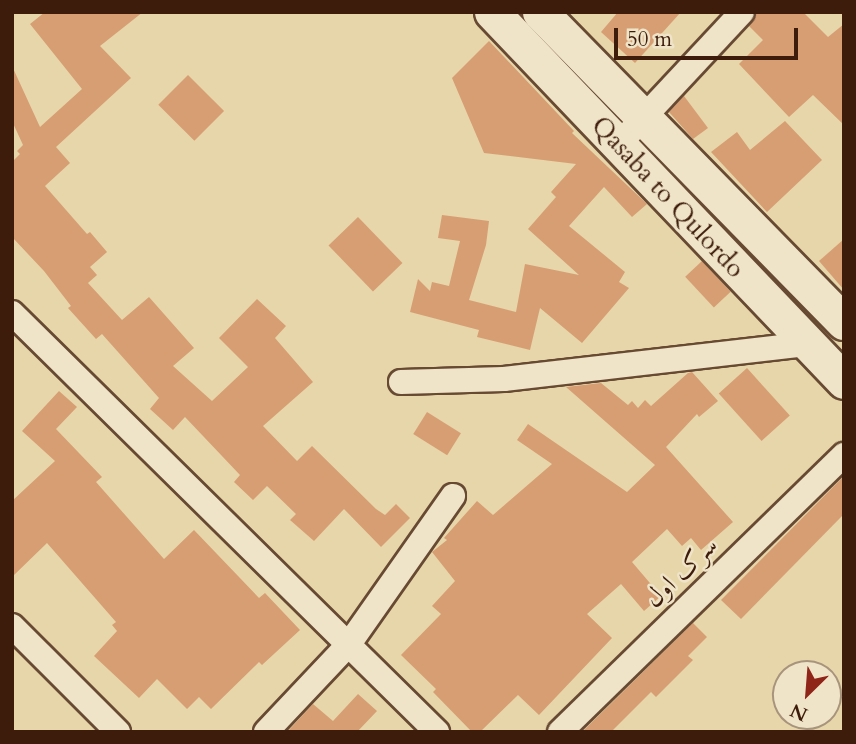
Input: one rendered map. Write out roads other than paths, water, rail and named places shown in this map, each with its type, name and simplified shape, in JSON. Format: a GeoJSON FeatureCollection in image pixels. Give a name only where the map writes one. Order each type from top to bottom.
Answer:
{"type":"FeatureCollection","features":[{"type":"Feature","properties":{"kind":"street","name":"Qasaba to Qulordo"},"geometry":{"type":"LineString","coordinates":[[492,12],[844,381]]}},
{"type":"Feature","properties":{"kind":"street"},"geometry":{"type":"LineString","coordinates":[[540,12],[844,322]]}},
{"type":"Feature","properties":{"kind":"street"},"geometry":{"type":"LineString","coordinates":[[620,144],[742,12]]}},
{"type":"Feature","properties":{"kind":"street"},"geometry":{"type":"LineString","coordinates":[[12,313],[438,732]]}},
{"type":"Feature","properties":{"kind":"street"},"geometry":{"type":"LineString","coordinates":[[401,382],[504,379],[806,344]]}},
{"type":"Feature","properties":{"kind":"street","name":"سرک اول"},"geometry":{"type":"LineString","coordinates":[[560,732],[844,456]]}},
{"type":"Feature","properties":{"kind":"street"},"geometry":{"type":"LineString","coordinates":[[266,732],[349,644],[453,496]]}},
{"type":"Feature","properties":{"kind":"street"},"geometry":{"type":"LineString","coordinates":[[12,626],[118,732]]}}]}
